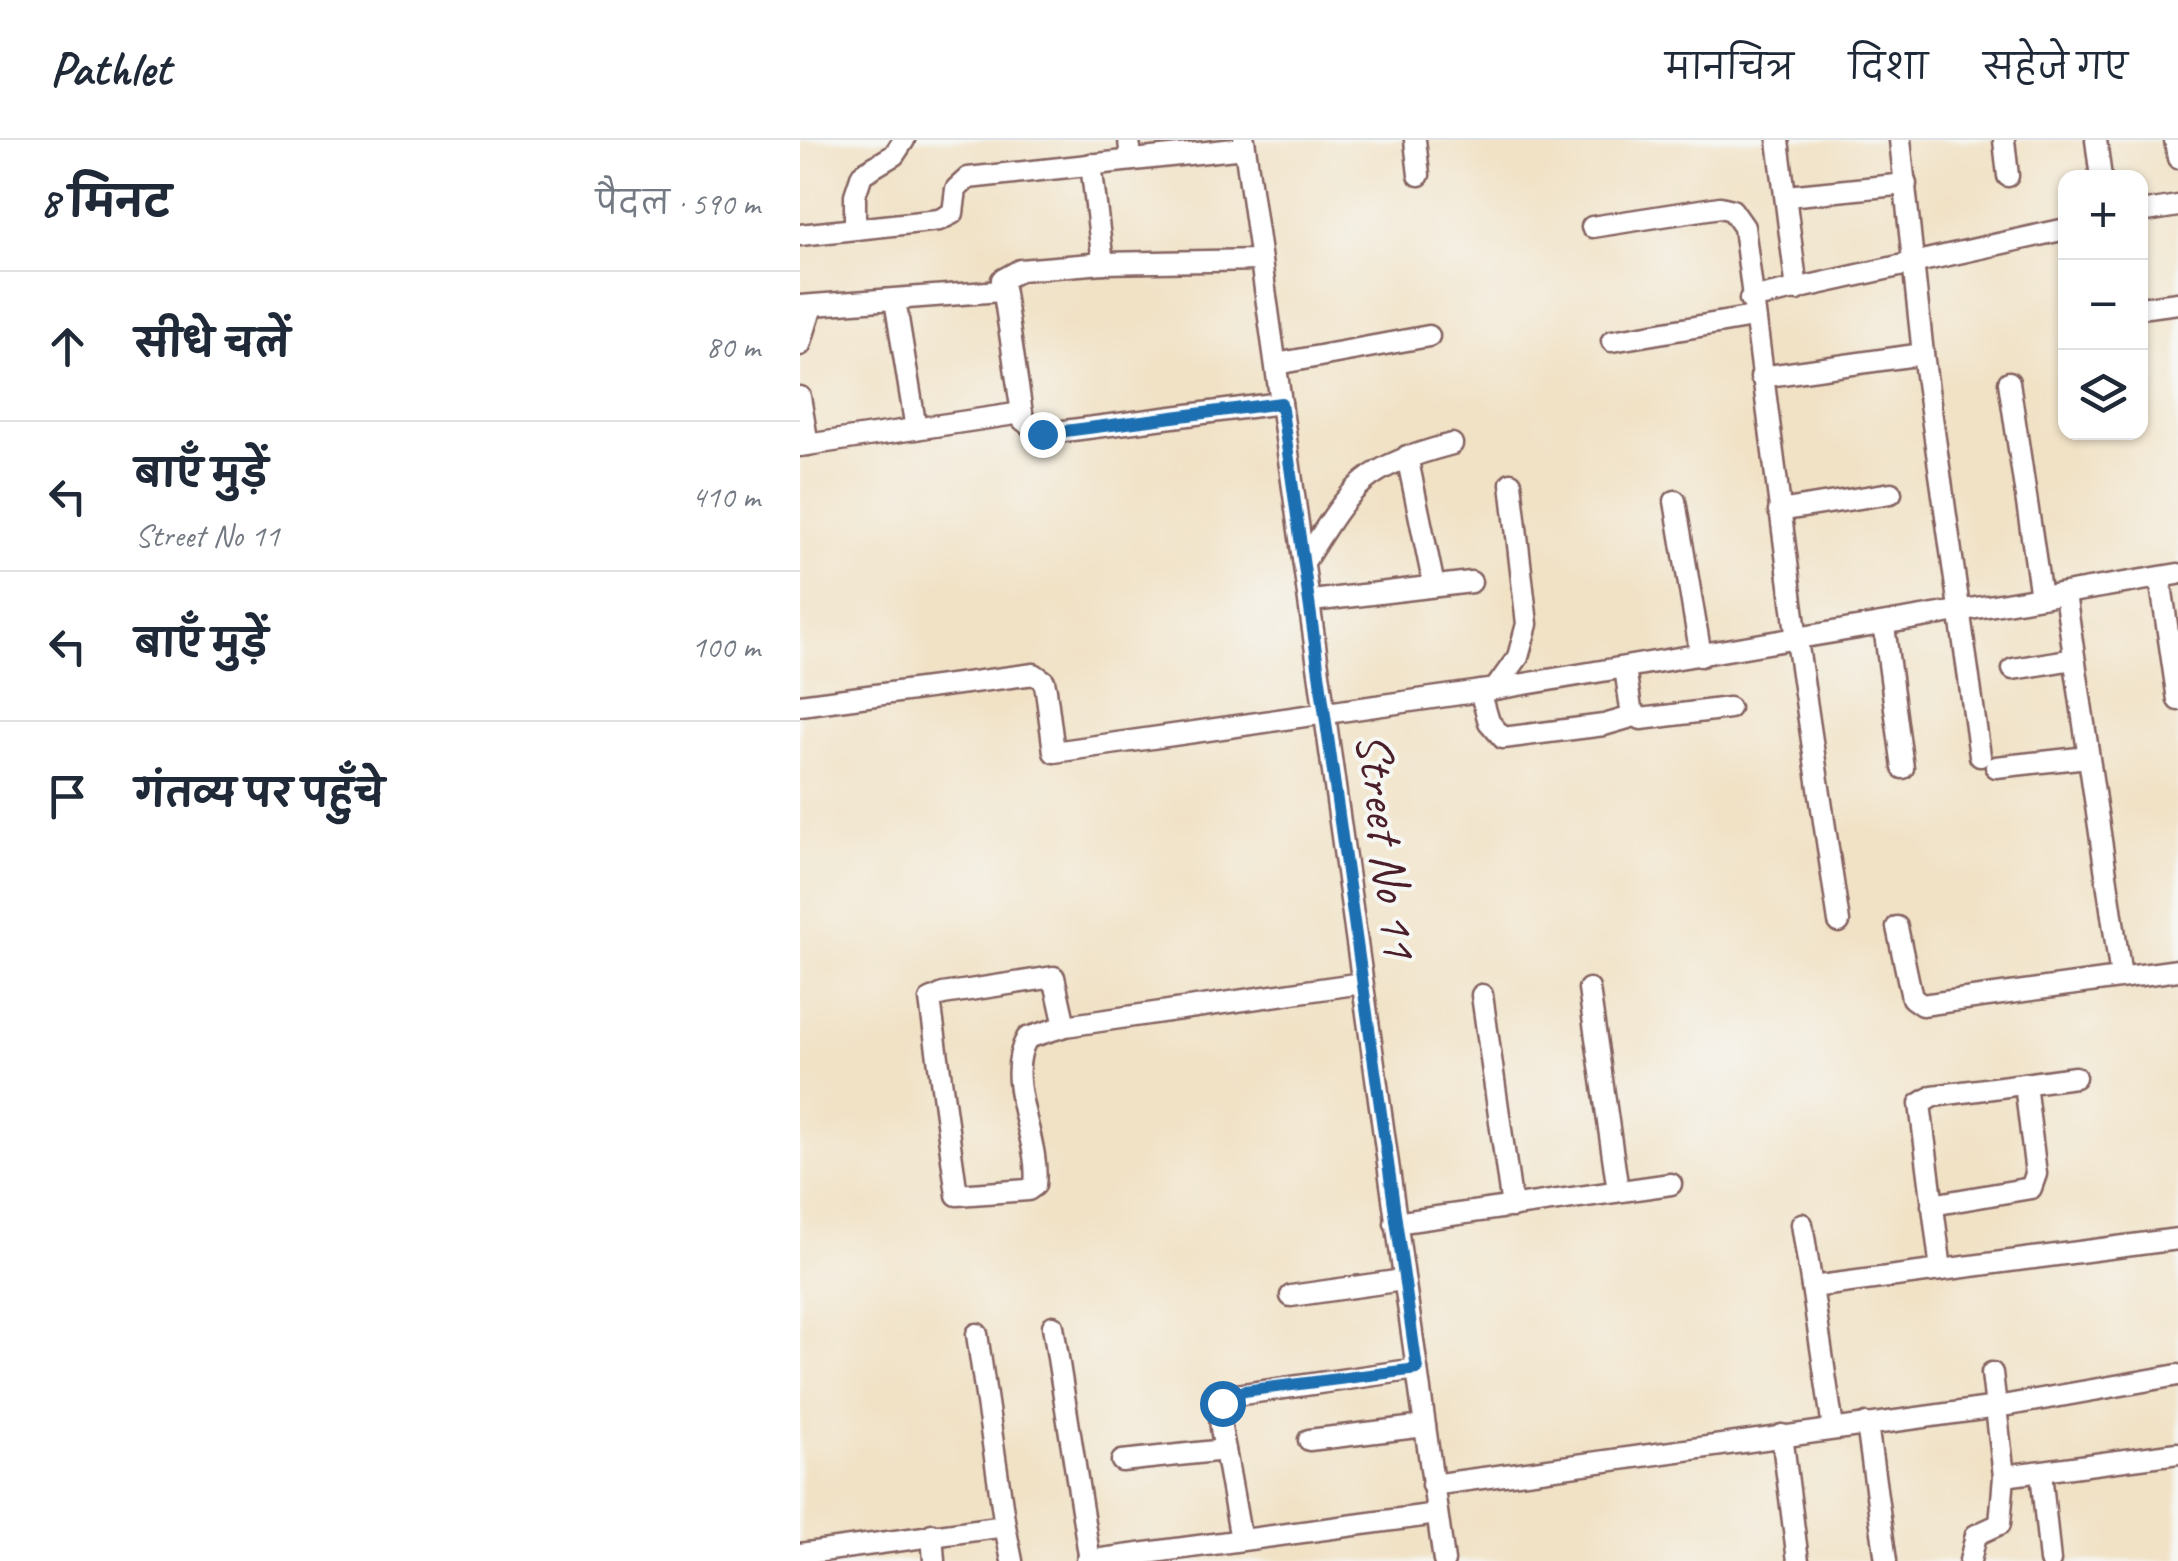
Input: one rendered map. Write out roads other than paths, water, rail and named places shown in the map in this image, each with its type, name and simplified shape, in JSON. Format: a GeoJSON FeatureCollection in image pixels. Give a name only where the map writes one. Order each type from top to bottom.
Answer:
{"type":"FeatureCollection","features":[{"type":"Feature","properties":{"kind":"street"},"geometry":{"type":"LineString","coordinates":[[855,228],[855,195],[862,174],[894,155],[904,140]]}},
{"type":"Feature","properties":{"kind":"street"},"geometry":{"type":"LineString","coordinates":[[1415,140],[1419,175]]}},
{"type":"Feature","properties":{"kind":"street"},"geometry":{"type":"LineString","coordinates":[[1778,140],[1797,290]]}},
{"type":"Feature","properties":{"kind":"street"},"geometry":{"type":"LineString","coordinates":[[1900,140],[1923,354],[1960,611],[1988,762],[2088,757]]}},
{"type":"Feature","properties":{"kind":"street"},"geometry":{"type":"LineString","coordinates":[[2004,140],[2008,176]]}},
{"type":"Feature","properties":{"kind":"street"},"geometry":{"type":"LineString","coordinates":[[2096,140],[2100,170]]}},
{"type":"Feature","properties":{"kind":"street"},"geometry":{"type":"LineString","coordinates":[[2176,140],[2178,158]]}},
{"type":"Feature","properties":{"kind":"street"},"geometry":{"type":"LineString","coordinates":[[800,236],[947,217],[957,206],[956,188],[968,178],[1091,164],[1130,150],[1244,144]]}},
{"type":"Feature","properties":{"kind":"street","name":"Street No 11"},"geometry":{"type":"LineString","coordinates":[[1244,144],[1328,714],[1394,1224],[1444,1561]]}},
{"type":"Feature","properties":{"kind":"street"},"geometry":{"type":"LineString","coordinates":[[1091,164],[1102,263]]}},
{"type":"Feature","properties":{"kind":"street"},"geometry":{"type":"LineString","coordinates":[[1787,196],[1906,184]]}},
{"type":"Feature","properties":{"kind":"street"},"geometry":{"type":"LineString","coordinates":[[2148,211],[2178,206]]}},
{"type":"Feature","properties":{"kind":"street"},"geometry":{"type":"LineString","coordinates":[[1592,228],[1720,207],[1732,210],[1744,227],[1779,511],[1839,922]]}},
{"type":"Feature","properties":{"kind":"street"},"geometry":{"type":"LineString","coordinates":[[1612,341],[1752,308],[1797,290],[1915,266],[2058,230]]}},
{"type":"Feature","properties":{"kind":"street"},"geometry":{"type":"LineString","coordinates":[[1260,260],[1102,263],[1008,273],[1002,280],[1002,291],[1022,413],[1031,430],[1042,434],[1281,403]]}},
{"type":"Feature","properties":{"kind":"street"},"geometry":{"type":"LineString","coordinates":[[800,345],[806,306],[1002,291]]}},
{"type":"Feature","properties":{"kind":"street"},"geometry":{"type":"LineString","coordinates":[[896,300],[916,429]]}},
{"type":"Feature","properties":{"kind":"street"},"geometry":{"type":"LineString","coordinates":[[2148,307],[2178,302]]}},
{"type":"Feature","properties":{"kind":"street"},"geometry":{"type":"LineString","coordinates":[[1276,364],[1428,336]]}},
{"type":"Feature","properties":{"kind":"street"},"geometry":{"type":"LineString","coordinates":[[1761,377],[1923,354]]}},
{"type":"Feature","properties":{"kind":"street"},"geometry":{"type":"LineString","coordinates":[[2009,382],[2040,597]]}},
{"type":"Feature","properties":{"kind":"street"},"geometry":{"type":"LineString","coordinates":[[800,397],[804,446],[1022,413]]}},
{"type":"Feature","properties":{"kind":"street"},"geometry":{"type":"LineString","coordinates":[[1306,559],[1360,480],[1406,456],[1452,444]]}},
{"type":"Feature","properties":{"kind":"street"},"geometry":{"type":"LineString","coordinates":[[1406,456],[1434,586]]}},
{"type":"Feature","properties":{"kind":"street"},"geometry":{"type":"LineString","coordinates":[[1511,482],[1527,624],[1518,657],[1488,690],[1489,722],[1503,738],[1604,725],[1635,716],[1650,719],[1729,708]]}},
{"type":"Feature","properties":{"kind":"street"},"geometry":{"type":"LineString","coordinates":[[1779,511],[1891,493]]}},
{"type":"Feature","properties":{"kind":"street"},"geometry":{"type":"LineString","coordinates":[[1674,501],[1701,656]]}},
{"type":"Feature","properties":{"kind":"street"},"geometry":{"type":"LineString","coordinates":[[800,705],[1034,674],[1044,681],[1054,752],[1488,690],[2169,576],[2178,700]]}},
{"type":"Feature","properties":{"kind":"street"},"geometry":{"type":"LineString","coordinates":[[1312,601],[1471,582]]}},
{"type":"Feature","properties":{"kind":"street"},"geometry":{"type":"LineString","coordinates":[[2064,594],[2121,977]]}},
{"type":"Feature","properties":{"kind":"street"},"geometry":{"type":"LineString","coordinates":[[1884,626],[1903,768]]}},
{"type":"Feature","properties":{"kind":"street"},"geometry":{"type":"LineString","coordinates":[[2013,669],[2074,659]]}},
{"type":"Feature","properties":{"kind":"street"},"geometry":{"type":"LineString","coordinates":[[1625,668],[1635,716]]}},
{"type":"Feature","properties":{"kind":"street"},"geometry":{"type":"LineString","coordinates":[[1897,927],[1912,998],[1922,1005],[2178,970]]}},
{"type":"Feature","properties":{"kind":"street"},"geometry":{"type":"LineString","coordinates":[[1065,1026],[1054,977],[942,994],[930,1000],[958,1194],[1012,1192],[1034,1185],[1019,1070],[1020,1050],[1027,1038],[1065,1026],[1362,983]]}},
{"type":"Feature","properties":{"kind":"street"},"geometry":{"type":"LineString","coordinates":[[1589,989],[1618,1192]]}},
{"type":"Feature","properties":{"kind":"street"},"geometry":{"type":"LineString","coordinates":[[1482,995],[1512,1207]]}},
{"type":"Feature","properties":{"kind":"street"},"geometry":{"type":"LineString","coordinates":[[1941,1270],[1920,1104],[1933,1096],[2075,1077]]}},
{"type":"Feature","properties":{"kind":"street"},"geometry":{"type":"LineString","coordinates":[[1932,1206],[2030,1188],[2036,1174],[2024,1084]]}},
{"type":"Feature","properties":{"kind":"street"},"geometry":{"type":"LineString","coordinates":[[1394,1224],[1671,1184]]}},
{"type":"Feature","properties":{"kind":"street"},"geometry":{"type":"LineString","coordinates":[[1802,1224],[1833,1428]]}},
{"type":"Feature","properties":{"kind":"street"},"geometry":{"type":"LineString","coordinates":[[1812,1287],[2178,1239]]}},
{"type":"Feature","properties":{"kind":"street"},"geometry":{"type":"LineString","coordinates":[[1291,1296],[1403,1280]]}},
{"type":"Feature","properties":{"kind":"street"},"geometry":{"type":"LineString","coordinates":[[1053,1326],[1088,1561],[1208,1554],[1241,1540],[1437,1514]]}},
{"type":"Feature","properties":{"kind":"street"},"geometry":{"type":"LineString","coordinates":[[977,1334],[1012,1561]]}},
{"type":"Feature","properties":{"kind":"street"},"geometry":{"type":"LineString","coordinates":[[1241,1540],[1220,1415],[1222,1403],[1229,1396],[1417,1369]]}},
{"type":"Feature","properties":{"kind":"street"},"geometry":{"type":"LineString","coordinates":[[1970,1561],[1976,1535],[2000,1524],[2004,1516],[2004,1476],[1992,1373]]}},
{"type":"Feature","properties":{"kind":"street"},"geometry":{"type":"LineString","coordinates":[[1432,1484],[1997,1407],[2178,1376]]}},
{"type":"Feature","properties":{"kind":"street"},"geometry":{"type":"LineString","coordinates":[[1867,1424],[1886,1561]]}},
{"type":"Feature","properties":{"kind":"street"},"geometry":{"type":"LineString","coordinates":[[1309,1440],[1425,1426]]}},
{"type":"Feature","properties":{"kind":"street"},"geometry":{"type":"LineString","coordinates":[[1782,1434],[1798,1561]]}},
{"type":"Feature","properties":{"kind":"street"},"geometry":{"type":"LineString","coordinates":[[1122,1461],[1225,1450]]}},
{"type":"Feature","properties":{"kind":"street"},"geometry":{"type":"LineString","coordinates":[[2004,1476],[2178,1453]]}},
{"type":"Feature","properties":{"kind":"street"},"geometry":{"type":"LineString","coordinates":[[2041,1472],[2050,1561]]}},
{"type":"Feature","properties":{"kind":"street"},"geometry":{"type":"LineString","coordinates":[[800,1554],[849,1554],[932,1534],[1005,1526]]}},
{"type":"Feature","properties":{"kind":"street"},"geometry":{"type":"LineString","coordinates":[[932,1534],[934,1561]]}}]}
